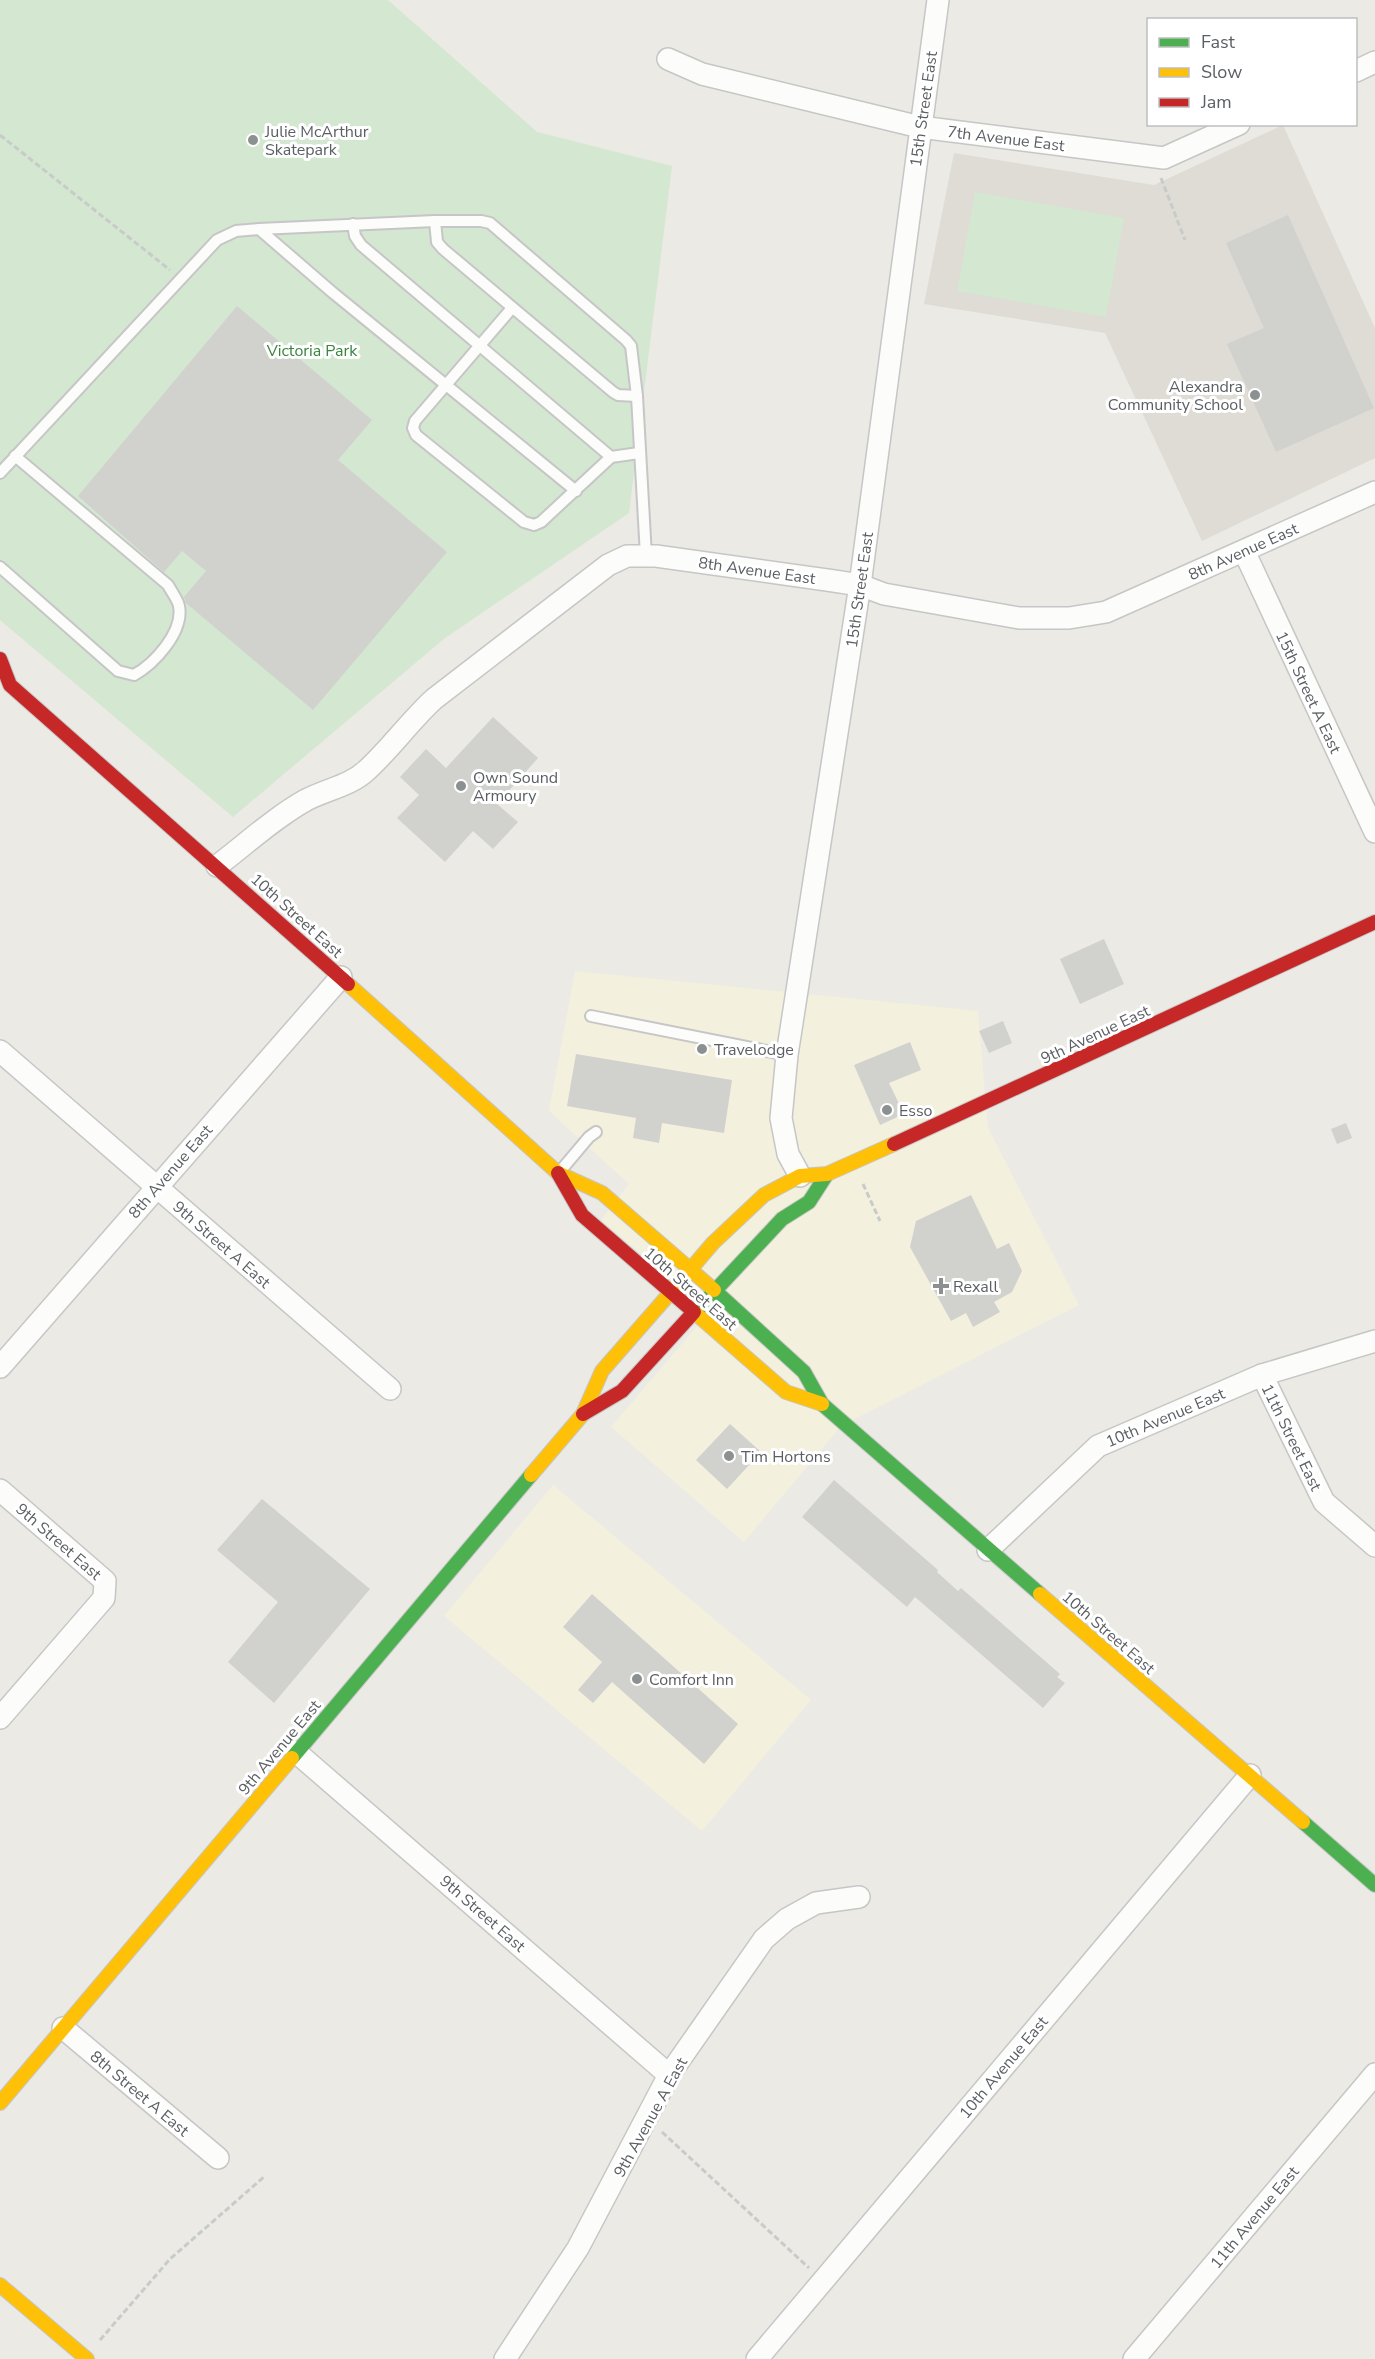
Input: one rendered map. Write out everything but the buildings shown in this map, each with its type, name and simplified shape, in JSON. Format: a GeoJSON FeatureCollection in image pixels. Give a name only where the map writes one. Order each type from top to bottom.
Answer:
{"type":"FeatureCollection","features":[{"type":"Feature","properties":{"kind":"main road","name":"10th Street East"},"geometry":{"type":"LineString","coordinates":[[0,659],[5,684],[217,866],[558,1173],[602,1193],[691,1269],[804,1372],[822,1404],[1375,1885]]}},
{"type":"Feature","properties":{"kind":"main road","name":"9th Avenue East"},"geometry":{"type":"LineString","coordinates":[[0,2103],[583,1414],[602,1371],[691,1269],[741,1215],[764,1195],[800,1176],[827,1174],[852,1163],[1375,922]]}},
{"type":"Feature","properties":{"kind":"main road","name":"10th Street East"},"geometry":{"type":"LineString","coordinates":[[558,1173],[582,1215],[786,1392],[822,1404]]}},
{"type":"Feature","properties":{"kind":"main road"},"geometry":{"type":"LineString","coordinates":[[694,1312],[782,1219],[809,1202],[827,1174]]}},
{"type":"Feature","properties":{"kind":"main road","name":"9th Avenue East"},"geometry":{"type":"LineString","coordinates":[[583,1414],[622,1391],[694,1312]]}},
{"type":"Feature","properties":{"kind":"main road"},"geometry":{"type":"LineString","coordinates":[[0,2285],[86,2358]]}},
{"type":"Feature","properties":{"kind":"street","name":"15th Street East"},"geometry":{"type":"LineString","coordinates":[[800,1176],[788,1155],[781,1118],[787,1055],[860,585],[938,0]]}},
{"type":"Feature","properties":{"kind":"street","name":"7th Avenue East"},"geometry":{"type":"LineString","coordinates":[[668,59],[702,74],[920,128],[1153,157],[1164,158],[1235,126]]}},
{"type":"Feature","properties":{"kind":"street"},"geometry":{"type":"LineString","coordinates":[[1357,71],[1375,62]]}},
{"type":"Feature","properties":{"kind":"street","name":"8th Avenue East"},"geometry":{"type":"LineString","coordinates":[[217,866],[291,809],[309,799],[350,783],[367,770],[418,713],[434,699],[608,565],[627,556],[646,556],[860,585],[884,594],[1019,618],[1069,618],[1106,612],[1375,492]]}},
{"type":"Feature","properties":{"kind":"street","name":"15th Street A East"},"geometry":{"type":"LineString","coordinates":[[1244,551],[1375,832]]}},
{"type":"Feature","properties":{"kind":"street","name":"8th Avenue East"},"geometry":{"type":"LineString","coordinates":[[0,1367],[341,977]]}},
{"type":"Feature","properties":{"kind":"street","name":"9th Street A East"},"geometry":{"type":"LineString","coordinates":[[0,1051],[390,1389]]}},
{"type":"Feature","properties":{"kind":"street","name":"10th Avenue East"},"geometry":{"type":"LineString","coordinates":[[988,1550],[1098,1446],[1262,1375],[1375,1341]]}},
{"type":"Feature","properties":{"kind":"street","name":"11th Street East"},"geometry":{"type":"LineString","coordinates":[[1262,1375],[1324,1502],[1375,1546]]}},
{"type":"Feature","properties":{"kind":"street","name":"9th Street East"},"geometry":{"type":"LineString","coordinates":[[0,1490],[105,1581],[104,1598],[0,1718]]}},
{"type":"Feature","properties":{"kind":"street","name":"9th Street East"},"geometry":{"type":"LineString","coordinates":[[296,1752],[669,2075]]}},
{"type":"Feature","properties":{"kind":"street","name":"10th Avenue East"},"geometry":{"type":"LineString","coordinates":[[757,2359],[1250,1775]]}},
{"type":"Feature","properties":{"kind":"street","name":"9th Avenue A East"},"geometry":{"type":"LineString","coordinates":[[505,2359],[578,2248],[669,2075],[764,1939],[787,1920],[816,1903],[859,1896]]}},
{"type":"Feature","properties":{"kind":"street","name":"8th Street A East"},"geometry":{"type":"LineString","coordinates":[[63,2028],[218,2158]]}},
{"type":"Feature","properties":{"kind":"street","name":"11th Avenue East"},"geometry":{"type":"LineString","coordinates":[[1134,2359],[1375,2074]]}},
{"type":"Feature","properties":{"kind":"lane"},"geometry":{"type":"LineString","coordinates":[[0,473],[217,240],[236,231],[259,229],[481,221],[489,223],[626,340],[633,354],[646,556]]}},
{"type":"Feature","properties":{"kind":"lane"},"geometry":{"type":"LineString","coordinates":[[435,222],[437,242],[443,249],[613,392],[618,395],[637,396]]}},
{"type":"Feature","properties":{"kind":"lane"},"geometry":{"type":"LineString","coordinates":[[353,224],[355,236],[361,245],[611,457]]}},
{"type":"Feature","properties":{"kind":"lane"},"geometry":{"type":"LineString","coordinates":[[259,229],[332,292],[576,491]]}},
{"type":"Feature","properties":{"kind":"lane"},"geometry":{"type":"LineString","coordinates":[[512,308],[415,421],[413,428],[416,435],[524,522],[534,525],[542,522],[611,457],[639,453]]}},
{"type":"Feature","properties":{"kind":"lane"},"geometry":{"type":"LineString","coordinates":[[0,567],[118,671],[134,675],[149,667],[178,629],[179,606],[168,585],[15,456]]}},
{"type":"Feature","properties":{"kind":"lane"},"geometry":{"type":"LineString","coordinates":[[591,1016],[787,1055]]}},
{"type":"Feature","properties":{"kind":"lane"},"geometry":{"type":"LineString","coordinates":[[558,1173],[596,1132]]}},
{"type":"Feature","properties":{"kind":"path"},"geometry":{"type":"LineString","coordinates":[[0,135],[180,278]]}},
{"type":"Feature","properties":{"kind":"path"},"geometry":{"type":"LineString","coordinates":[[1153,157],[1185,240]]}},
{"type":"Feature","properties":{"kind":"path"},"geometry":{"type":"LineString","coordinates":[[852,1163],[880,1221]]}},
{"type":"Feature","properties":{"kind":"path"},"geometry":{"type":"LineString","coordinates":[[647,2119],[823,2280]]}},
{"type":"Feature","properties":{"kind":"path"},"geometry":{"type":"LineString","coordinates":[[86,2358],[170,2259],[265,2176]]}},
{"type":"Feature","properties":{"kind":"shaded area","name":"Alexandra Community School"},"geometry":{"type":"Polygon","coordinates":[[[1283,126],[1375,328],[1375,458],[1202,541],[1105,333],[924,304],[954,153],[1154,185],[1283,126]]]}},
{"type":"Feature","properties":{"kind":"shaded area"},"geometry":{"type":"Polygon","coordinates":[[[575,971],[978,1011],[988,1128],[1079,1305],[841,1426],[744,1542],[611,1427],[709,1312],[601,1220],[629,1184],[549,1111],[575,971]]]}},
{"type":"Feature","properties":{"kind":"shaded area"},"geometry":{"type":"Polygon","coordinates":[[[553,1485],[811,1700],[702,1831],[444,1616],[553,1485]]]}},
{"type":"Feature","properties":{"kind":"green space","name":"Victoria Park"},"geometry":{"type":"Polygon","coordinates":[[[0,0],[388,0],[537,132],[672,166],[629,513],[445,638],[233,817],[0,620],[0,0]]]}},
{"type":"Feature","properties":{"kind":"green space"},"geometry":{"type":"Polygon","coordinates":[[[975,192],[1124,218],[1106,317],[957,291],[975,192]]]}},
{"type":"Feature","properties":{"kind":"traffic: fast"},"geometry":{"type":"LineString","coordinates":[[695,1312],[782,1219],[809,1202],[827,1174]]}},
{"type":"Feature","properties":{"kind":"traffic: fast"},"geometry":{"type":"LineString","coordinates":[[714,1290],[804,1372],[822,1404],[1040,1594]]}},
{"type":"Feature","properties":{"kind":"traffic: fast"},"geometry":{"type":"LineString","coordinates":[[292,1758],[531,1475]]}},
{"type":"Feature","properties":{"kind":"traffic: fast"},"geometry":{"type":"LineString","coordinates":[[1303,1822],[1375,1885]]}},
{"type":"Feature","properties":{"kind":"traffic: slow"},"geometry":{"type":"LineString","coordinates":[[348,984],[558,1173]]}},
{"type":"Feature","properties":{"kind":"traffic: slow"},"geometry":{"type":"LineString","coordinates":[[671,1292],[713,1243],[764,1195],[800,1176],[827,1174],[894,1144]]}},
{"type":"Feature","properties":{"kind":"traffic: slow"},"geometry":{"type":"LineString","coordinates":[[558,1173],[602,1193],[714,1290]]}},
{"type":"Feature","properties":{"kind":"traffic: slow"},"geometry":{"type":"LineString","coordinates":[[531,1475],[583,1414],[602,1371],[671,1292]]}},
{"type":"Feature","properties":{"kind":"traffic: slow"},"geometry":{"type":"LineString","coordinates":[[694,1312],[786,1392],[822,1404]]}},
{"type":"Feature","properties":{"kind":"traffic: slow"},"geometry":{"type":"LineString","coordinates":[[1040,1594],[1303,1822]]}},
{"type":"Feature","properties":{"kind":"traffic: slow"},"geometry":{"type":"LineString","coordinates":[[0,2103],[292,1758]]}},
{"type":"Feature","properties":{"kind":"traffic: slow"},"geometry":{"type":"LineString","coordinates":[[0,2285],[87,2359]]}},
{"type":"Feature","properties":{"kind":"traffic: jam"},"geometry":{"type":"LineString","coordinates":[[0,659],[10,685],[348,984]]}},
{"type":"Feature","properties":{"kind":"traffic: jam"},"geometry":{"type":"LineString","coordinates":[[894,1144],[1375,922]]}},
{"type":"Feature","properties":{"kind":"traffic: jam"},"geometry":{"type":"LineString","coordinates":[[558,1173],[582,1215],[694,1312],[622,1391],[583,1414]]}},
{"type":"Feature","properties":{"kind":"place","name":"Julie McArthur Skatepark"},"geometry":{"type":"Point","coordinates":[253,140]}},
{"type":"Feature","properties":{"kind":"place","name":"Alexandra Community School"},"geometry":{"type":"Point","coordinates":[1255,395]}},
{"type":"Feature","properties":{"kind":"place","name":"Own Sound Armoury"},"geometry":{"type":"Point","coordinates":[461,786]}},
{"type":"Feature","properties":{"kind":"place","name":"Travelodge"},"geometry":{"type":"Point","coordinates":[702,1049]}},
{"type":"Feature","properties":{"kind":"place","name":"Esso"},"geometry":{"type":"Point","coordinates":[887,1110]}},
{"type":"Feature","properties":{"kind":"place","name":"Rexall"},"geometry":{"type":"Point","coordinates":[941,1286]}},
{"type":"Feature","properties":{"kind":"place","name":"Tim Hortons"},"geometry":{"type":"Point","coordinates":[729,1456]}},
{"type":"Feature","properties":{"kind":"place","name":"Comfort Inn"},"geometry":{"type":"Point","coordinates":[637,1679]}}]}
